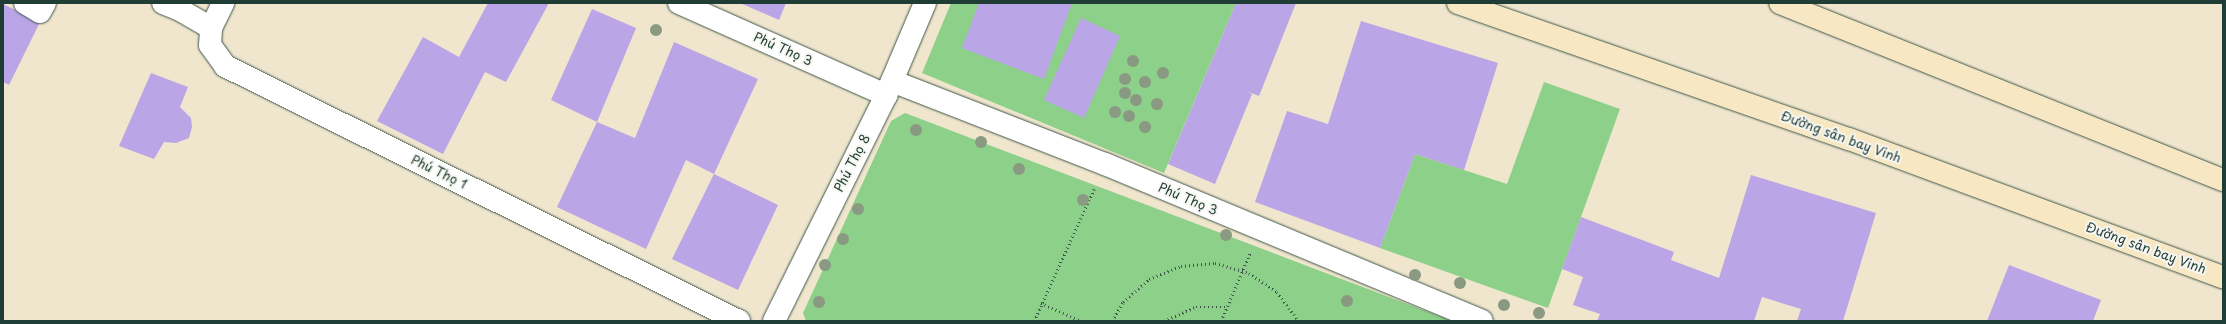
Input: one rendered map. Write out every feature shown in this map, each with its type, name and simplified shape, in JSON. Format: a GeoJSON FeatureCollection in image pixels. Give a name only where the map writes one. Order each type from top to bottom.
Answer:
{"type":"FeatureCollection","features":[{"type":"Feature","properties":{"kind":"main road","name":"Đường sân bay Vinh"},"geometry":{"type":"LineString","coordinates":[[1458,3],[1849,139],[2223,277]]}},
{"type":"Feature","properties":{"kind":"main road"},"geometry":{"type":"LineString","coordinates":[[1780,3],[2223,180]]}},
{"type":"Feature","properties":{"kind":"street"},"geometry":{"type":"LineString","coordinates":[[25,3],[40,12],[45,3]]}},
{"type":"Feature","properties":{"kind":"street"},"geometry":{"type":"LineString","coordinates":[[176,5],[211,28],[223,3]]}},
{"type":"Feature","properties":{"kind":"street","name":"Phú Thọ 3"},"geometry":{"type":"LineString","coordinates":[[679,3],[889,88],[1105,164],[1482,321]]}},
{"type":"Feature","properties":{"kind":"street","name":"Phú Thọ 8"},"geometry":{"type":"LineString","coordinates":[[774,321],[889,88],[925,3]]}},
{"type":"Feature","properties":{"kind":"street","name":"Phú Thọ 1"},"geometry":{"type":"LineString","coordinates":[[211,28],[210,45],[225,66],[739,321]]}},
{"type":"Feature","properties":{"kind":"path"},"geometry":{"type":"LineString","coordinates":[[1034,321],[1105,164]]}},
{"type":"Feature","properties":{"kind":"path"},"geometry":{"type":"LineString","coordinates":[[1221,321],[1260,229]]}},
{"type":"Feature","properties":{"kind":"path"},"geometry":{"type":"LineString","coordinates":[[1112,321],[1123,302],[1149,279],[1181,266],[1215,264],[1249,273],[1277,292],[1299,321]]}},
{"type":"Feature","properties":{"kind":"path"},"geometry":{"type":"LineString","coordinates":[[1042,303],[1081,321]]}},
{"type":"Feature","properties":{"kind":"path"},"geometry":{"type":"LineString","coordinates":[[1164,321],[1196,307],[1226,308]]}},
{"type":"Feature","properties":{"kind":"green space"},"geometry":{"type":"Polygon","coordinates":[[[951,3],[1236,3],[1164,173],[922,73],[951,3]]]}},
{"type":"Feature","properties":{"kind":"green space"},"geometry":{"type":"Polygon","coordinates":[[[1544,82],[1620,109],[1548,308],[1380,248],[1415,154],[1507,184],[1544,82]]]}},
{"type":"Feature","properties":{"kind":"green space"},"geometry":{"type":"Polygon","coordinates":[[[905,113],[1452,321],[806,321],[803,313],[891,121],[905,113]]]}},
{"type":"Feature","properties":{"kind":"building"},"geometry":{"type":"Polygon","coordinates":[[[488,3],[549,3],[506,82],[485,72],[443,154],[377,121],[423,37],[459,57],[488,3]]]}},
{"type":"Feature","properties":{"kind":"building"},"geometry":{"type":"Polygon","coordinates":[[[740,3],[786,3],[779,20],[740,3]]]}},
{"type":"Feature","properties":{"kind":"building"},"geometry":{"type":"Polygon","coordinates":[[[979,3],[1072,3],[1044,79],[962,48],[979,3]]]}},
{"type":"Feature","properties":{"kind":"building"},"geometry":{"type":"Polygon","coordinates":[[[1236,3],[1296,3],[1259,96],[1246,91],[1252,94],[1215,184],[1168,164],[1236,3]]]}},
{"type":"Feature","properties":{"kind":"building"},"geometry":{"type":"Polygon","coordinates":[[[3,4],[40,22],[9,85],[3,82],[3,4]]]}},
{"type":"Feature","properties":{"kind":"building"},"geometry":{"type":"Polygon","coordinates":[[[592,9],[636,28],[597,122],[551,100],[592,9]]]}},
{"type":"Feature","properties":{"kind":"building"},"geometry":{"type":"Polygon","coordinates":[[[1081,18],[1120,36],[1084,118],[1044,100],[1081,18]]]}},
{"type":"Feature","properties":{"kind":"building"},"geometry":{"type":"Polygon","coordinates":[[[1361,21],[1498,63],[1464,170],[1415,154],[1380,248],[1255,202],[1287,111],[1328,124],[1361,21]]]}},
{"type":"Feature","properties":{"kind":"building"},"geometry":{"type":"Polygon","coordinates":[[[674,42],[758,79],[714,174],[686,160],[646,249],[557,207],[597,122],[635,138],[674,42]]]}},
{"type":"Feature","properties":{"kind":"building"},"geometry":{"type":"Polygon","coordinates":[[[151,73],[188,87],[180,107],[191,118],[192,127],[189,138],[176,143],[164,142],[154,159],[119,146],[151,73]]]}},
{"type":"Feature","properties":{"kind":"building"},"geometry":{"type":"Polygon","coordinates":[[[714,174],[778,205],[738,290],[672,259],[714,174]]]}},
{"type":"Feature","properties":{"kind":"building"},"geometry":{"type":"Polygon","coordinates":[[[1751,175],[1876,213],[1843,321],[1797,321],[1801,309],[1762,297],[1754,321],[1597,321],[1600,314],[1573,305],[1583,277],[1562,269],[1581,217],[1674,252],[1671,260],[1719,278],[1751,175]]]}},
{"type":"Feature","properties":{"kind":"building"},"geometry":{"type":"Polygon","coordinates":[[[2009,265],[2101,300],[2093,321],[1987,321],[2009,265]]]}}]}
